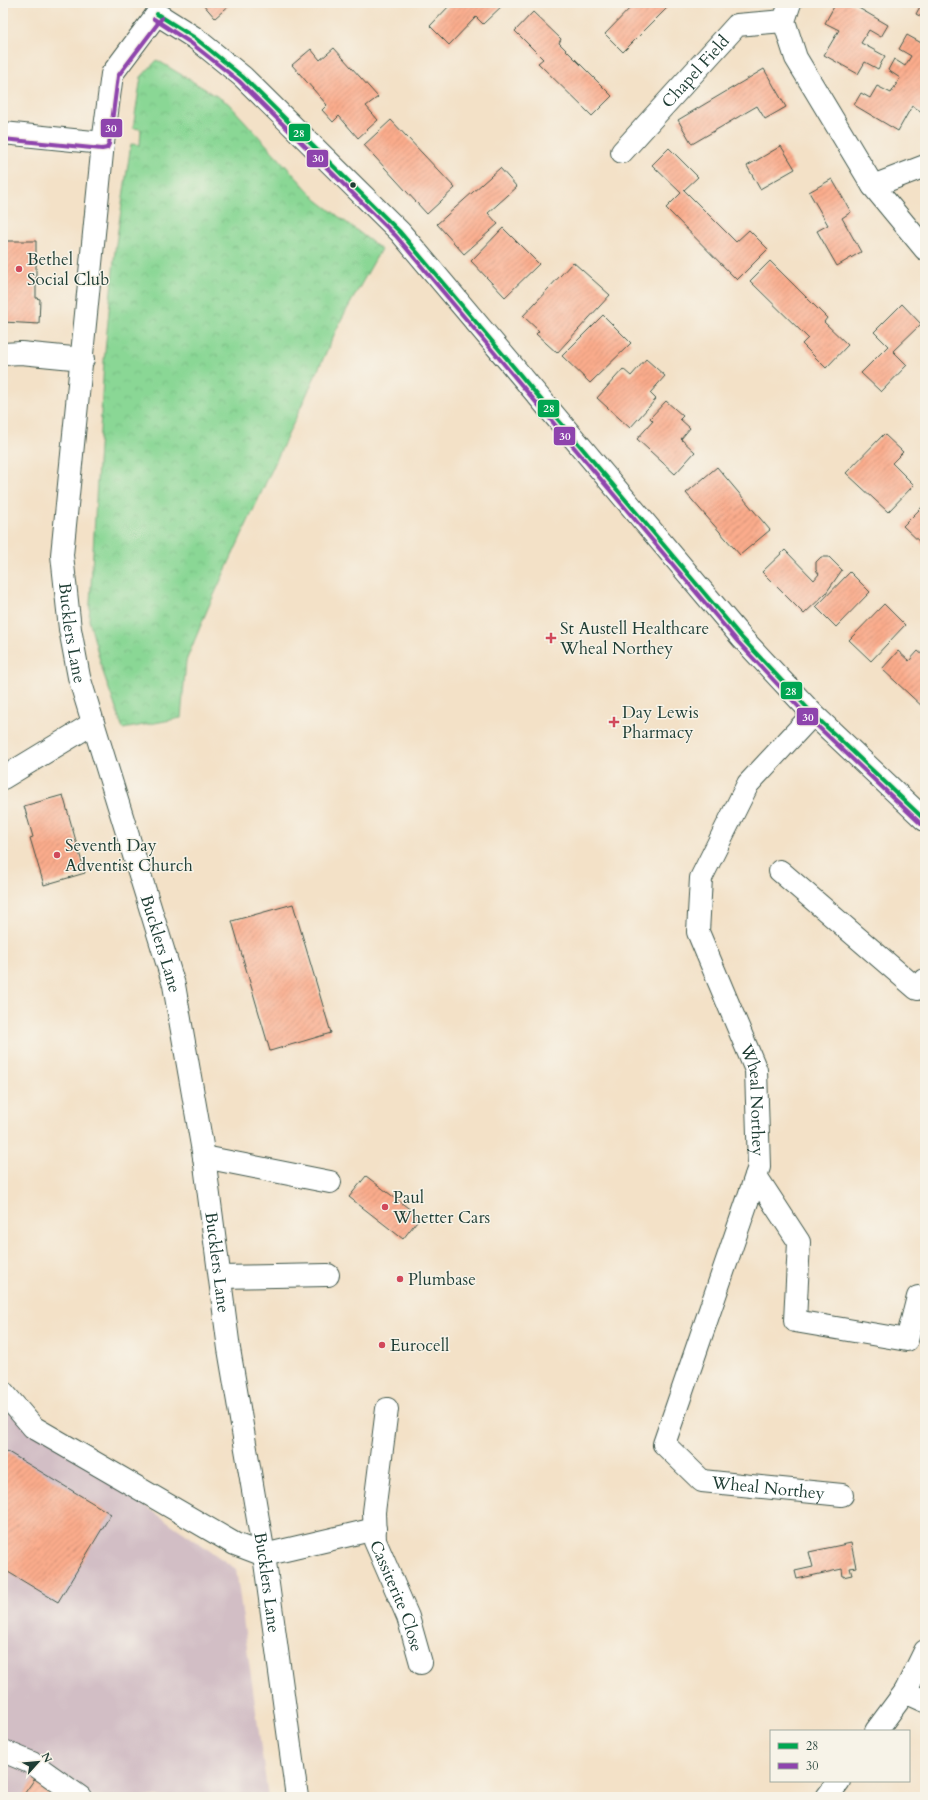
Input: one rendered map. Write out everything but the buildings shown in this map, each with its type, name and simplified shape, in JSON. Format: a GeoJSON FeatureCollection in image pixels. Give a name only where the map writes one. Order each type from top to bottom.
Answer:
{"type":"FeatureCollection","features":[{"type":"Feature","properties":{"kind":"street","name":"Bucklers Lane"},"geometry":{"type":"LineString","coordinates":[[154,9],[112,74],[103,143],[83,359],[62,555],[70,629],[79,677],[92,724],[174,985],[204,1157],[229,1349],[264,1555],[297,1797]]}},
{"type":"Feature","properties":{"kind":"street"},"geometry":{"type":"LineString","coordinates":[[154,9],[195,38],[244,77],[400,232],[742,638],[813,714],[925,820]]}},
{"type":"Feature","properties":{"kind":"street","name":"Chapel Field"},"geometry":{"type":"LineString","coordinates":[[622,152],[737,26],[787,12],[796,58],[873,186],[925,249]]}},
{"type":"Feature","properties":{"kind":"street"},"geometry":{"type":"LineString","coordinates":[[3,133],[103,143]]}},
{"type":"Feature","properties":{"kind":"street"},"geometry":{"type":"LineString","coordinates":[[873,186],[925,166]]}},
{"type":"Feature","properties":{"kind":"street"},"geometry":{"type":"LineString","coordinates":[[3,354],[21,353],[83,359]]}},
{"type":"Feature","properties":{"kind":"street","name":"Wheal Northey"},"geometry":{"type":"LineString","coordinates":[[813,714],[748,784],[701,878],[698,932],[756,1070],[759,1167],[664,1444],[702,1481],[842,1495]]}},
{"type":"Feature","properties":{"kind":"street"},"geometry":{"type":"LineString","coordinates":[[3,778],[92,724]]}},
{"type":"Feature","properties":{"kind":"street"},"geometry":{"type":"LineString","coordinates":[[780,871],[922,989]]}},
{"type":"Feature","properties":{"kind":"street"},"geometry":{"type":"LineString","coordinates":[[204,1157],[330,1182]]}},
{"type":"Feature","properties":{"kind":"street"},"geometry":{"type":"LineString","coordinates":[[756,1176],[799,1242],[795,1321],[907,1340],[918,1298]]}},
{"type":"Feature","properties":{"kind":"street"},"geometry":{"type":"LineString","coordinates":[[220,1277],[328,1275]]}},
{"type":"Feature","properties":{"kind":"street"},"geometry":{"type":"LineString","coordinates":[[3,1392],[33,1427],[235,1544],[264,1555]]}},
{"type":"Feature","properties":{"kind":"street","name":"Cassiterite Close"},"geometry":{"type":"LineString","coordinates":[[387,1409],[374,1512],[375,1541],[408,1617],[422,1664]]}},
{"type":"Feature","properties":{"kind":"street","name":"Cassiterite Close"},"geometry":{"type":"LineString","coordinates":[[264,1555],[375,1529]]}},
{"type":"Feature","properties":{"kind":"street"},"geometry":{"type":"LineString","coordinates":[[877,1730],[905,1692],[925,1651]]}},
{"type":"Feature","properties":{"kind":"street"},"geometry":{"type":"LineString","coordinates":[[905,1692],[925,1701]]}},
{"type":"Feature","properties":{"kind":"street"},"geometry":{"type":"LineString","coordinates":[[3,1751],[32,1763],[80,1797]]}},
{"type":"Feature","properties":{"kind":"street"},"geometry":{"type":"LineString","coordinates":[[827,1797],[838,1782]]}},
{"type":"Feature","properties":{"kind":"shaded area"},"geometry":{"type":"Polygon","coordinates":[[[3,1407],[236,1569],[268,1797],[3,1797],[3,1407]]]}},
{"type":"Feature","properties":{"kind":"green space"},"geometry":{"type":"Polygon","coordinates":[[[157,60],[228,103],[317,200],[381,249],[341,320],[208,608],[186,661],[181,718],[123,729],[103,672],[89,620],[104,361],[115,250],[131,144],[140,145],[141,129],[133,128],[141,77],[157,60]]]}},
{"type":"Feature","properties":{"kind":"transit line","name":"28"},"geometry":{"type":"LineString","coordinates":[[157,14],[195,38],[243,77],[400,232],[742,638],[813,714],[925,820]]}},
{"type":"Feature","properties":{"kind":"transit line","name":"30"},"geometry":{"type":"LineString","coordinates":[[3,139],[102,149],[107,148],[109,144],[118,76],[162,18]]}},
{"type":"Feature","properties":{"kind":"transit line","name":"30"},"geometry":{"type":"LineString","coordinates":[[154,19],[191,43],[239,81],[396,236],[738,642],[809,718],[921,824]]}},
{"type":"Feature","properties":{"kind":"place","name":"Bethel Social Club"},"geometry":{"type":"Point","coordinates":[19,269]}},
{"type":"Feature","properties":{"kind":"place","name":"St Austell Healthcare Wheal Northey"},"geometry":{"type":"Point","coordinates":[551,638]}},
{"type":"Feature","properties":{"kind":"place","name":"Day Lewis Pharmacy"},"geometry":{"type":"Point","coordinates":[614,722]}},
{"type":"Feature","properties":{"kind":"place","name":"Seventh Day Adventist Church"},"geometry":{"type":"Point","coordinates":[57,855]}},
{"type":"Feature","properties":{"kind":"place","name":"Paul Whetter Cars"},"geometry":{"type":"Point","coordinates":[385,1207]}},
{"type":"Feature","properties":{"kind":"place","name":"Plumbase"},"geometry":{"type":"Point","coordinates":[400,1279]}},
{"type":"Feature","properties":{"kind":"place","name":"Eurocell"},"geometry":{"type":"Point","coordinates":[382,1345]}}]}
